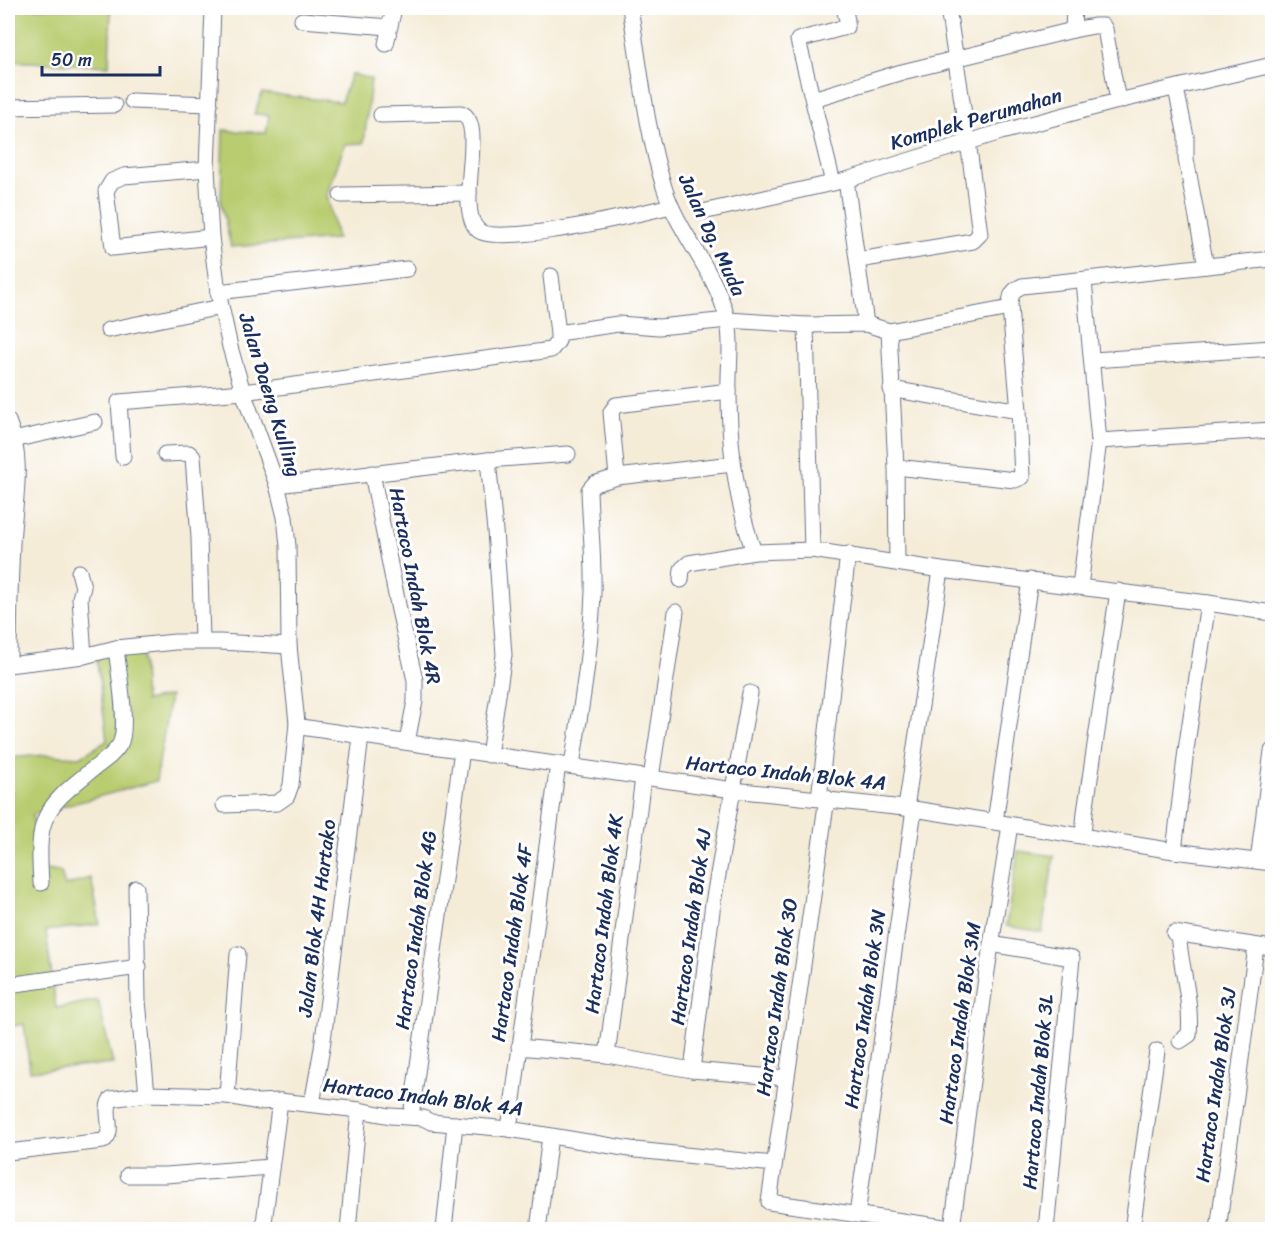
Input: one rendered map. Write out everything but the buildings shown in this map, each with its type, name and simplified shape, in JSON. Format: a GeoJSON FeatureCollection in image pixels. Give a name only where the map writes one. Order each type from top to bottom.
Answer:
{"type":"FeatureCollection","features":[{"type":"Feature","properties":{"kind":"street","name":"Jalan Daeng Kulling"},"geometry":{"type":"LineString","coordinates":[[213,8],[207,169],[211,237],[219,300],[230,347],[243,393],[277,485],[285,517],[288,546],[289,646],[297,723],[291,784],[287,796],[277,803],[224,805]]}},
{"type":"Feature","properties":{"kind":"street"},"geometry":{"type":"LineString","coordinates":[[386,44],[394,8]]}},
{"type":"Feature","properties":{"kind":"street","name":"Jalan Dg. Muda"},"geometry":{"type":"LineString","coordinates":[[630,8],[652,140],[664,188],[671,206],[720,296],[728,320],[733,465],[745,528],[754,552]]}},
{"type":"Feature","properties":{"kind":"street"},"geometry":{"type":"LineString","coordinates":[[844,8],[846,27],[798,40],[813,99],[840,182],[859,260],[866,324]]}},
{"type":"Feature","properties":{"kind":"street"},"geometry":{"type":"LineString","coordinates":[[859,260],[973,241],[979,236],[968,141],[948,8]]}},
{"type":"Feature","properties":{"kind":"street"},"geometry":{"type":"LineString","coordinates":[[1073,30],[1074,8]]}},
{"type":"Feature","properties":{"kind":"street"},"geometry":{"type":"LineString","coordinates":[[302,20],[389,27]]}},
{"type":"Feature","properties":{"kind":"street"},"geometry":{"type":"LineString","coordinates":[[813,99],[956,58],[1073,30],[1103,26],[1118,101]]}},
{"type":"Feature","properties":{"kind":"street","name":"Komplek Perumahan"},"geometry":{"type":"LineString","coordinates":[[707,211],[840,182],[968,141],[1118,101],[1272,65]]}},
{"type":"Feature","properties":{"kind":"street"},"geometry":{"type":"LineString","coordinates":[[1176,88],[1186,136],[1186,159],[1206,266]]}},
{"type":"Feature","properties":{"kind":"street"},"geometry":{"type":"LineString","coordinates":[[132,102],[210,104]]}},
{"type":"Feature","properties":{"kind":"street"},"geometry":{"type":"LineString","coordinates":[[8,107],[114,105]]}},
{"type":"Feature","properties":{"kind":"street"},"geometry":{"type":"LineString","coordinates":[[381,116],[467,115],[470,119],[472,137],[469,193],[471,216],[475,227],[487,236],[503,237],[621,218],[671,206]]}},
{"type":"Feature","properties":{"kind":"street"},"geometry":{"type":"LineString","coordinates":[[207,169],[124,176],[112,181],[106,191],[114,248],[211,237]]}},
{"type":"Feature","properties":{"kind":"street"},"geometry":{"type":"LineString","coordinates":[[341,195],[469,193]]}},
{"type":"Feature","properties":{"kind":"street"},"geometry":{"type":"LineString","coordinates":[[896,467],[1015,480],[1022,477],[1010,296],[1013,291],[1022,286],[1272,259]]}},
{"type":"Feature","properties":{"kind":"street"},"geometry":{"type":"LineString","coordinates":[[108,330],[219,300],[407,270]]}},
{"type":"Feature","properties":{"kind":"street"},"geometry":{"type":"LineString","coordinates":[[123,457],[119,402],[243,393],[546,352],[555,347],[558,341],[551,276]]}},
{"type":"Feature","properties":{"kind":"street"},"geometry":{"type":"LineString","coordinates":[[1080,586],[1099,441],[1084,280]]}},
{"type":"Feature","properties":{"kind":"street"},"geometry":{"type":"LineString","coordinates":[[558,333],[618,324],[659,327],[728,320],[806,325],[866,324],[889,331],[1010,308]]}},
{"type":"Feature","properties":{"kind":"street"},"geometry":{"type":"LineString","coordinates":[[806,325],[812,550]]}},
{"type":"Feature","properties":{"kind":"street"},"geometry":{"type":"LineString","coordinates":[[889,331],[896,467],[897,563]]}},
{"type":"Feature","properties":{"kind":"street"},"geometry":{"type":"LineString","coordinates":[[1093,360],[1272,348]]}},
{"type":"Feature","properties":{"kind":"street"},"geometry":{"type":"LineString","coordinates":[[891,389],[1019,411]]}},
{"type":"Feature","properties":{"kind":"street"},"geometry":{"type":"LineString","coordinates":[[617,477],[611,412],[616,405],[729,391]]}},
{"type":"Feature","properties":{"kind":"street"},"geometry":{"type":"LineString","coordinates":[[8,421],[19,471],[12,542],[8,665],[84,656],[144,644],[202,641],[289,646]]}},
{"type":"Feature","properties":{"kind":"street"},"geometry":{"type":"LineString","coordinates":[[14,440],[95,422]]}},
{"type":"Feature","properties":{"kind":"street"},"geometry":{"type":"LineString","coordinates":[[1099,441],[1272,430]]}},
{"type":"Feature","properties":{"kind":"street"},"geometry":{"type":"LineString","coordinates":[[165,454],[189,453],[193,456],[199,538],[202,641]]}},
{"type":"Feature","properties":{"kind":"street"},"geometry":{"type":"LineString","coordinates":[[277,485],[488,460],[568,454]]}},
{"type":"Feature","properties":{"kind":"street"},"geometry":{"type":"LineString","coordinates":[[488,460],[504,655],[489,755]]}},
{"type":"Feature","properties":{"kind":"street"},"geometry":{"type":"LineString","coordinates":[[565,764],[589,656],[593,572],[589,490],[594,484],[617,477],[733,465]]}},
{"type":"Feature","properties":{"kind":"street","name":"Hartaco Indah Blok 4R"},"geometry":{"type":"LineString","coordinates":[[372,473],[415,680],[415,701],[406,742]]}},
{"type":"Feature","properties":{"kind":"street"},"geometry":{"type":"LineString","coordinates":[[681,580],[682,569],[689,563],[754,552],[812,550],[941,570],[1080,586],[1272,613]]}},
{"type":"Feature","properties":{"kind":"street","name":"Hartaco Indah Blok 3O"},"geometry":{"type":"LineString","coordinates":[[848,554],[823,798],[769,1202],[857,1215]]}},
{"type":"Feature","properties":{"kind":"street","name":"Hartaco Indah Blok 3N"},"geometry":{"type":"LineString","coordinates":[[857,1215],[941,570]]}},
{"type":"Feature","properties":{"kind":"street"},"geometry":{"type":"LineString","coordinates":[[79,572],[83,587],[81,608],[84,656]]}},
{"type":"Feature","properties":{"kind":"street","name":"Hartaco Indah Blok 3M"},"geometry":{"type":"LineString","coordinates":[[958,1229],[1030,580]]}},
{"type":"Feature","properties":{"kind":"street"},"geometry":{"type":"LineString","coordinates":[[1083,835],[1118,591]]}},
{"type":"Feature","properties":{"kind":"street"},"geometry":{"type":"LineString","coordinates":[[1174,851],[1186,750],[1208,603]]}},
{"type":"Feature","properties":{"kind":"street","name":"Hartaco Indah Blok 4K"},"geometry":{"type":"LineString","coordinates":[[607,1055],[647,778],[676,612]]}},
{"type":"Feature","properties":{"kind":"street"},"geometry":{"type":"LineString","coordinates":[[41,883],[39,847],[46,815],[60,796],[113,753],[120,744],[124,723],[116,648]]}},
{"type":"Feature","properties":{"kind":"street","name":"Hartaco Indah Blok 4J"},"geometry":{"type":"LineString","coordinates":[[692,1070],[713,903],[750,693]]}},
{"type":"Feature","properties":{"kind":"street","name":"Hartaco Indah Blok 4A"},"geometry":{"type":"LineString","coordinates":[[297,723],[301,727],[361,737],[565,764],[734,790],[910,808],[1174,851],[1265,862]]}},
{"type":"Feature","properties":{"kind":"street","name":"Jalan Blok 4H Hartako"},"geometry":{"type":"LineString","coordinates":[[312,1104],[322,1048],[361,737]]}},
{"type":"Feature","properties":{"kind":"street","name":"Hartaco Indah Blok 4G"},"geometry":{"type":"LineString","coordinates":[[411,1116],[462,750]]}},
{"type":"Feature","properties":{"kind":"street"},"geometry":{"type":"LineString","coordinates":[[1265,862],[1272,751]]}},
{"type":"Feature","properties":{"kind":"street","name":"Hartaco Indah Blok 4F"},"geometry":{"type":"LineString","coordinates":[[509,1129],[519,1047],[565,764]]}},
{"type":"Feature","properties":{"kind":"street"},"geometry":{"type":"LineString","coordinates":[[136,888],[138,1001],[147,1094]]}},
{"type":"Feature","properties":{"kind":"street"},"geometry":{"type":"LineString","coordinates":[[1180,1041],[1189,1035],[1191,1015],[1176,934],[1272,948]]}},
{"type":"Feature","properties":{"kind":"street","name":"Hartaco Indah Blok 3L"},"geometry":{"type":"LineString","coordinates":[[991,944],[1072,958],[1046,1230]]}},
{"type":"Feature","properties":{"kind":"street","name":"Hartaco Indah Blok 3J"},"geometry":{"type":"LineString","coordinates":[[1218,1230],[1256,947]]}},
{"type":"Feature","properties":{"kind":"street"},"geometry":{"type":"LineString","coordinates":[[227,1096],[238,954]]}},
{"type":"Feature","properties":{"kind":"street"},"geometry":{"type":"LineString","coordinates":[[8,985],[139,967]]}},
{"type":"Feature","properties":{"kind":"street"},"geometry":{"type":"LineString","coordinates":[[519,1047],[607,1055],[692,1070],[786,1078]]}},
{"type":"Feature","properties":{"kind":"street"},"geometry":{"type":"LineString","coordinates":[[1132,1230],[1157,1051]]}},
{"type":"Feature","properties":{"kind":"street","name":"Hartaco Indah Blok 4A"},"geometry":{"type":"LineString","coordinates":[[8,1152],[103,1141],[110,1131],[108,1102],[114,1098],[147,1094],[227,1096],[258,1102],[280,1101],[312,1104],[390,1116],[411,1116],[431,1122],[509,1129],[636,1150],[774,1164]]}},
{"type":"Feature","properties":{"kind":"street"},"geometry":{"type":"LineString","coordinates":[[263,1230],[280,1101]]}},
{"type":"Feature","properties":{"kind":"street"},"geometry":{"type":"LineString","coordinates":[[348,1230],[359,1110]]}},
{"type":"Feature","properties":{"kind":"street"},"geometry":{"type":"LineString","coordinates":[[444,1230],[455,1124]]}},
{"type":"Feature","properties":{"kind":"street"},"geometry":{"type":"LineString","coordinates":[[538,1230],[550,1136]]}},
{"type":"Feature","properties":{"kind":"street"},"geometry":{"type":"LineString","coordinates":[[128,1175],[166,1175],[272,1167]]}},
{"type":"Feature","properties":{"kind":"street"},"geometry":{"type":"LineString","coordinates":[[857,1215],[958,1229]]}},
{"type":"Feature","properties":{"kind":"green space"},"geometry":{"type":"Polygon","coordinates":[[[8,8],[111,8],[109,66],[8,61],[8,8]]]}},
{"type":"Feature","properties":{"kind":"green space"},"geometry":{"type":"Polygon","coordinates":[[[351,74],[371,79],[364,143],[345,144],[327,194],[337,239],[231,247],[221,203],[223,130],[266,133],[269,115],[254,114],[262,93],[341,102],[351,74]]]}},
{"type":"Feature","properties":{"kind":"green space"},"geometry":{"type":"Polygon","coordinates":[[[142,650],[145,701],[170,696],[156,781],[32,815],[44,870],[61,872],[65,886],[91,878],[100,924],[46,931],[56,1008],[98,1000],[113,1064],[30,1071],[24,1024],[8,1027],[8,758],[46,755],[80,757],[107,741],[96,654],[142,650]]]}},
{"type":"Feature","properties":{"kind":"green space"},"geometry":{"type":"Polygon","coordinates":[[[1018,851],[1054,856],[1042,932],[1006,926],[1018,851]]]}}]}
